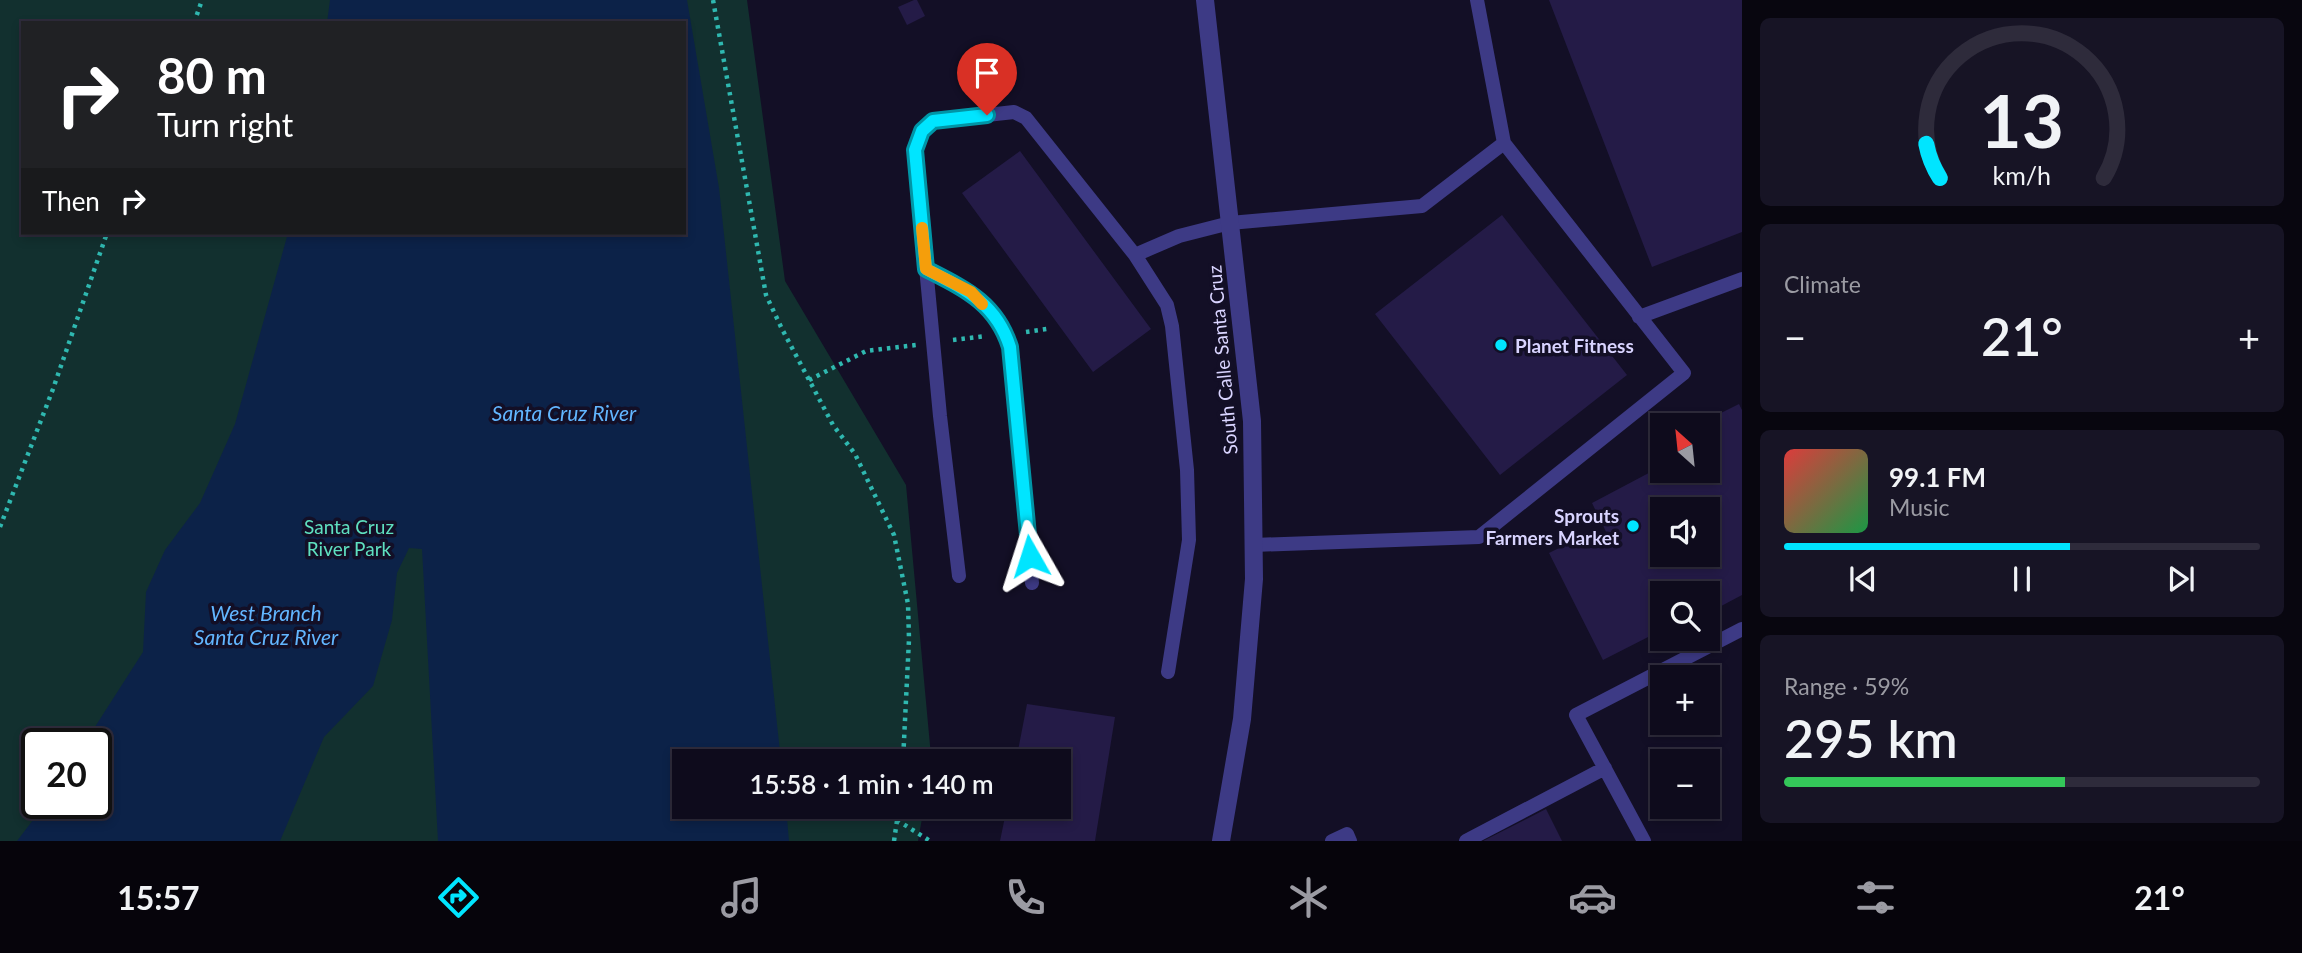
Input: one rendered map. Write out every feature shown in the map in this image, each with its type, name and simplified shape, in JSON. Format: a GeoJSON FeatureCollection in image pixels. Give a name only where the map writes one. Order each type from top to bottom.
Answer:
{"type":"FeatureCollection","features":[{"type":"Feature","properties":{"kind":"street","name":"South Calle Santa Cruz"},"geometry":{"type":"LineString","coordinates":[[1205,0],[1252,421],[1254,579],[1242,719],[1221,841]]}},
{"type":"Feature","properties":{"kind":"lane"},"geometry":{"type":"LineString","coordinates":[[1254,545],[1479,537],[1685,373],[1504,143],[1477,0]]}},
{"type":"Feature","properties":{"kind":"lane"},"geometry":{"type":"LineString","coordinates":[[959,576],[940,415],[915,150],[922,131],[933,121],[1014,112],[1026,118],[1135,255],[1167,305],[1172,326],[1187,470],[1189,540],[1168,672]]}},
{"type":"Feature","properties":{"kind":"lane"},"geometry":{"type":"LineString","coordinates":[[1135,255],[1179,236],[1230,223],[1422,206],[1504,143]]}},
{"type":"Feature","properties":{"kind":"lane"},"geometry":{"type":"LineString","coordinates":[[926,269],[971,292],[1002,325],[1006,334],[1010,347],[1032,583]]}},
{"type":"Feature","properties":{"kind":"lane"},"geometry":{"type":"LineString","coordinates":[[1639,317],[1742,279]]}},
{"type":"Feature","properties":{"kind":"lane"},"geometry":{"type":"LineString","coordinates":[[1644,841],[1576,715],[1742,629]]}},
{"type":"Feature","properties":{"kind":"lane"},"geometry":{"type":"LineString","coordinates":[[1466,841],[1605,768]]}},
{"type":"Feature","properties":{"kind":"lane"},"geometry":{"type":"LineString","coordinates":[[1332,841],[1347,834],[1350,841]]}},
{"type":"Feature","properties":{"kind":"path"},"geometry":{"type":"LineString","coordinates":[[195,21],[202,0]]}},
{"type":"Feature","properties":{"kind":"path"},"geometry":{"type":"LineString","coordinates":[[713,0],[766,295],[834,425],[855,454],[894,535],[908,604],[904,749]]}},
{"type":"Feature","properties":{"kind":"path"},"geometry":{"type":"LineString","coordinates":[[0,527],[106,235]]}},
{"type":"Feature","properties":{"kind":"path"},"geometry":{"type":"LineString","coordinates":[[894,841],[897,820],[930,841]]}},
{"type":"Feature","properties":{"kind":"green space","name":"Santa Cruz River Park"},"geometry":{"type":"Polygon","coordinates":[[[0,0],[747,0],[785,281],[906,485],[930,749],[672,749],[672,819],[922,819],[918,841],[0,841],[0,0]]]}},
{"type":"Feature","properties":{"kind":"water","name":"Santa Cruz River"},"geometry":{"type":"Polygon","coordinates":[[[330,0],[687,0],[719,188],[780,749],[672,749],[672,819],[787,819],[789,841],[438,841],[422,549],[409,548],[397,573],[392,620],[373,686],[324,737],[280,841],[17,841],[34,819],[112,819],[112,728],[94,728],[143,652],[146,592],[165,550],[200,503],[235,424],[287,235],[686,235],[686,21],[327,21],[330,0]]]}},
{"type":"Feature","properties":{"kind":"building"},"geometry":{"type":"Polygon","coordinates":[[[917,0],[925,16],[907,25],[898,7],[917,0]]]}},
{"type":"Feature","properties":{"kind":"building"},"geometry":{"type":"Polygon","coordinates":[[[1549,0],[1742,0],[1742,232],[1652,267],[1549,0]]]}},
{"type":"Feature","properties":{"kind":"building"},"geometry":{"type":"Polygon","coordinates":[[[1020,151],[1151,329],[1093,372],[962,193],[1020,151]]]}},
{"type":"Feature","properties":{"kind":"building","name":"Planet Fitness"},"geometry":{"type":"Polygon","coordinates":[[[1502,215],[1627,375],[1500,475],[1375,314],[1502,215]]]}},
{"type":"Feature","properties":{"kind":"building","name":"Sprouts Farmers Market"},"geometry":{"type":"Polygon","coordinates":[[[1739,404],[1742,410],[1742,595],[1720,607],[1720,581],[1650,581],[1650,636],[1603,660],[1549,553],[1595,530],[1604,547],[1612,544],[1592,503],[1650,472],[1650,483],[1720,483],[1720,414],[1739,404]]]}},
{"type":"Feature","properties":{"kind":"building"},"geometry":{"type":"Polygon","coordinates":[[[1027,704],[1115,717],[1095,841],[1000,841],[1005,819],[1071,819],[1071,749],[1018,749],[1027,704]]]}},
{"type":"Feature","properties":{"kind":"building"},"geometry":{"type":"Polygon","coordinates":[[[1546,809],[1562,841],[1483,841],[1546,809]]]}},
{"type":"Feature","properties":{"kind":"slow traffic"},"geometry":{"type":"LineString","coordinates":[[922,228],[926,269],[971,292],[982,304]]}},
{"type":"Feature","properties":{"kind":"place","name":"Planet Fitness"},"geometry":{"type":"Point","coordinates":[1501,345]}},
{"type":"Feature","properties":{"kind":"place","name":"Sprouts Farmers Market"},"geometry":{"type":"Point","coordinates":[1633,526]}},
{"type":"Feature","properties":{"kind":"route"},"geometry":{"type":"LineString","coordinates":[[987,115],[933,121],[922,131],[915,150],[926,269],[971,292],[1002,325],[1006,334],[1010,347],[1030,556]]}},
{"type":"Feature","properties":{"kind":"water label","name":"West Branch Santa Cruz River"},"geometry":{"type":"Point","coordinates":[266,624]}}]}
